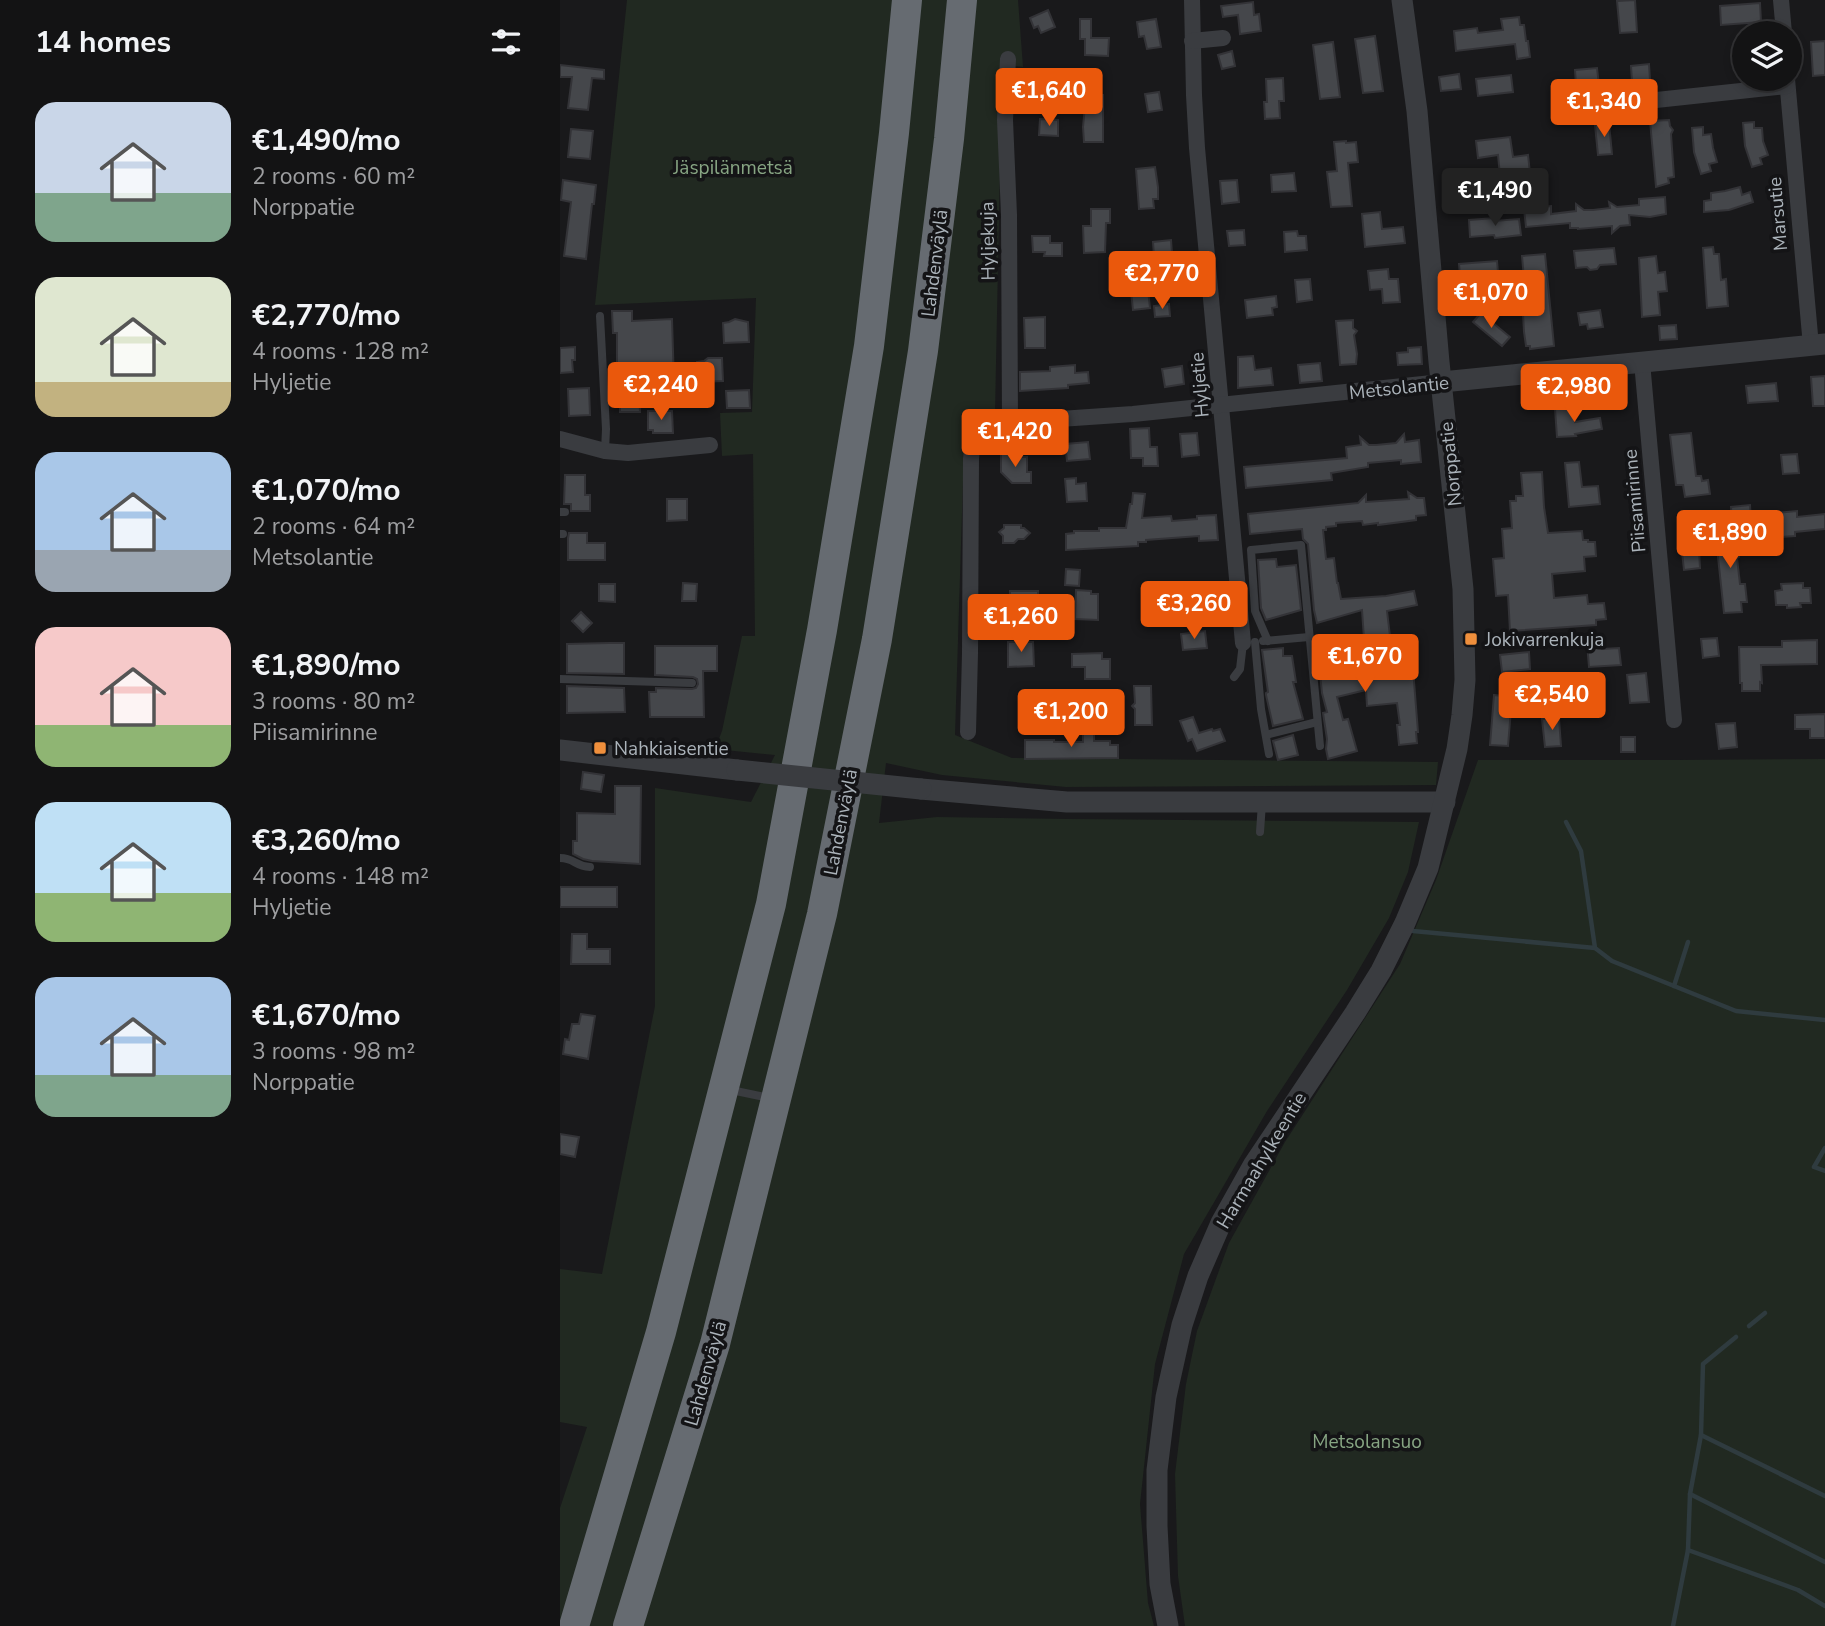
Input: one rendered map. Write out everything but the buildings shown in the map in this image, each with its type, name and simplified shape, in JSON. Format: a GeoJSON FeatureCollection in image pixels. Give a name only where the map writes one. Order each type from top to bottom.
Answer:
{"type":"FeatureCollection","features":[{"type":"Feature","properties":{"kind":"highway"},"geometry":{"type":"LineString","coordinates":[[574,1626],[661,1332],[771,904],[827,603],[869,346],[907,0]]}},
{"type":"Feature","properties":{"kind":"highway","name":"Lahdenväylä"},"geometry":{"type":"LineString","coordinates":[[628,1626],[715,1344],[822,914],[877,639],[923,351],[949,139],[962,0]]}},
{"type":"Feature","properties":{"kind":"street","name":"Hyljetie"},"geometry":{"type":"LineString","coordinates":[[1192,0],[1196,136],[1221,405],[1249,642]]}},
{"type":"Feature","properties":{"kind":"street","name":"Norppatie"},"geometry":{"type":"LineString","coordinates":[[1402,0],[1418,123],[1465,640],[1462,715],[1445,802]]}},
{"type":"Feature","properties":{"kind":"street"},"geometry":{"type":"LineString","coordinates":[[1782,0],[1783,21]]}},
{"type":"Feature","properties":{"kind":"street"},"geometry":{"type":"LineString","coordinates":[[1192,41],[1223,38]]}},
{"type":"Feature","properties":{"kind":"street","name":"Hyljekuja"},"geometry":{"type":"LineString","coordinates":[[1009,59],[1005,120],[1009,215],[1010,422]]}},
{"type":"Feature","properties":{"kind":"street"},"geometry":{"type":"LineString","coordinates":[[1591,107],[1732,89]]}},
{"type":"Feature","properties":{"kind":"street","name":"Marsutie"},"geometry":{"type":"LineString","coordinates":[[1788,91],[1818,345]]}},
{"type":"Feature","properties":{"kind":"street","name":"Metsolantie"},"geometry":{"type":"LineString","coordinates":[[968,732],[971,459],[976,433],[985,424],[1221,405],[1818,345]]}},
{"type":"Feature","properties":{"kind":"street","name":"Piisamirinne"},"geometry":{"type":"LineString","coordinates":[[1642,362],[1674,720]]}},
{"type":"Feature","properties":{"kind":"street"},"geometry":{"type":"LineString","coordinates":[[560,439],[604,451],[628,453],[710,445]]}},
{"type":"Feature","properties":{"kind":"street"},"geometry":{"type":"LineString","coordinates":[[560,750],[1067,802],[1445,802]]}},
{"type":"Feature","properties":{"kind":"street","name":"Harmaahylkeentie"},"geometry":{"type":"LineString","coordinates":[[1168,1626],[1160,1584],[1157,1470],[1166,1397],[1182,1325],[1194,1288],[1221,1223],[1254,1164],[1381,971],[1428,868],[1445,802]]}},
{"type":"Feature","properties":{"kind":"lane"},"geometry":{"type":"LineString","coordinates":[[600,316],[606,429],[604,451]]}},
{"type":"Feature","properties":{"kind":"lane"},"geometry":{"type":"LineString","coordinates":[[1268,641],[1255,611],[1251,550],[1301,545],[1320,746]]}},
{"type":"Feature","properties":{"kind":"lane"},"geometry":{"type":"LineString","coordinates":[[1249,642],[1309,637]]}},
{"type":"Feature","properties":{"kind":"lane"},"geometry":{"type":"LineString","coordinates":[[1234,677],[1249,642]]}},
{"type":"Feature","properties":{"kind":"lane"},"geometry":{"type":"LineString","coordinates":[[1249,642],[1269,754]]}},
{"type":"Feature","properties":{"kind":"lane"},"geometry":{"type":"LineString","coordinates":[[560,679],[692,683]]}},
{"type":"Feature","properties":{"kind":"lane"},"geometry":{"type":"LineString","coordinates":[[1266,735],[1317,722]]}},
{"type":"Feature","properties":{"kind":"lane"},"geometry":{"type":"LineString","coordinates":[[1260,832],[1262,803]]}},
{"type":"Feature","properties":{"kind":"lane"},"geometry":{"type":"LineString","coordinates":[[560,858],[569,858],[579,866],[590,866]]}},
{"type":"Feature","properties":{"kind":"lane"},"geometry":{"type":"LineString","coordinates":[[723,1088],[776,1100]]}},
{"type":"Feature","properties":{"kind":"green space","name":"Jäspilänmetsä"},"geometry":{"type":"Polygon","coordinates":[[[627,0],[1018,0],[1023,67],[1002,65],[995,414],[965,417],[955,735],[1012,758],[1438,762],[1436,785],[1066,787],[942,775],[886,763],[879,823],[937,817],[1419,822],[1408,872],[1389,918],[1347,990],[1267,1111],[1184,1254],[1155,1364],[1140,1504],[1148,1603],[1154,1626],[560,1626],[560,1508],[587,1427],[560,1422],[560,1269],[602,1274],[655,1006],[655,788],[751,802],[775,755],[715,749],[722,731],[742,636],[755,636],[753,454],[722,456],[720,413],[752,412],[756,298],[595,305],[627,0]]]}},
{"type":"Feature","properties":{"kind":"green space","name":"Metsolansuo"},"geometry":{"type":"Polygon","coordinates":[[[1825,759],[1825,1626],[1185,1626],[1178,1576],[1175,1474],[1186,1384],[1197,1331],[1229,1243],[1285,1142],[1400,964],[1436,880],[1478,760],[1825,759]]]}},
{"type":"Feature","properties":{"kind":"waterway"},"geometry":{"type":"LineString","coordinates":[[1566,822],[1581,851],[1595,948]]}},
{"type":"Feature","properties":{"kind":"waterway"},"geometry":{"type":"LineString","coordinates":[[1413,931],[1595,948],[1612,961],[1736,1011],[1825,1020]]}},
{"type":"Feature","properties":{"kind":"waterway"},"geometry":{"type":"LineString","coordinates":[[1674,986],[1688,942]]}},
{"type":"Feature","properties":{"kind":"waterway"},"geometry":{"type":"LineString","coordinates":[[1825,1148],[1814,1167],[1825,1171]]}},
{"type":"Feature","properties":{"kind":"waterway"},"geometry":{"type":"LineString","coordinates":[[1749,1326],[1765,1313]]}},
{"type":"Feature","properties":{"kind":"waterway"},"geometry":{"type":"LineString","coordinates":[[1673,1626],[1688,1550],[1690,1494],[1701,1435],[1703,1364],[1736,1337]]}},
{"type":"Feature","properties":{"kind":"waterway"},"geometry":{"type":"LineString","coordinates":[[1701,1435],[1825,1496]]}},
{"type":"Feature","properties":{"kind":"waterway"},"geometry":{"type":"LineString","coordinates":[[1690,1494],[1825,1562]]}},
{"type":"Feature","properties":{"kind":"waterway"},"geometry":{"type":"LineString","coordinates":[[1688,1550],[1798,1590],[1825,1606]]}},
{"type":"Feature","properties":{"kind":"place","name":"Jokivarrenkuja"},"geometry":{"type":"Point","coordinates":[1471,639]}},
{"type":"Feature","properties":{"kind":"place","name":"Nahkiaisentie"},"geometry":{"type":"Point","coordinates":[600,748]}}]}
